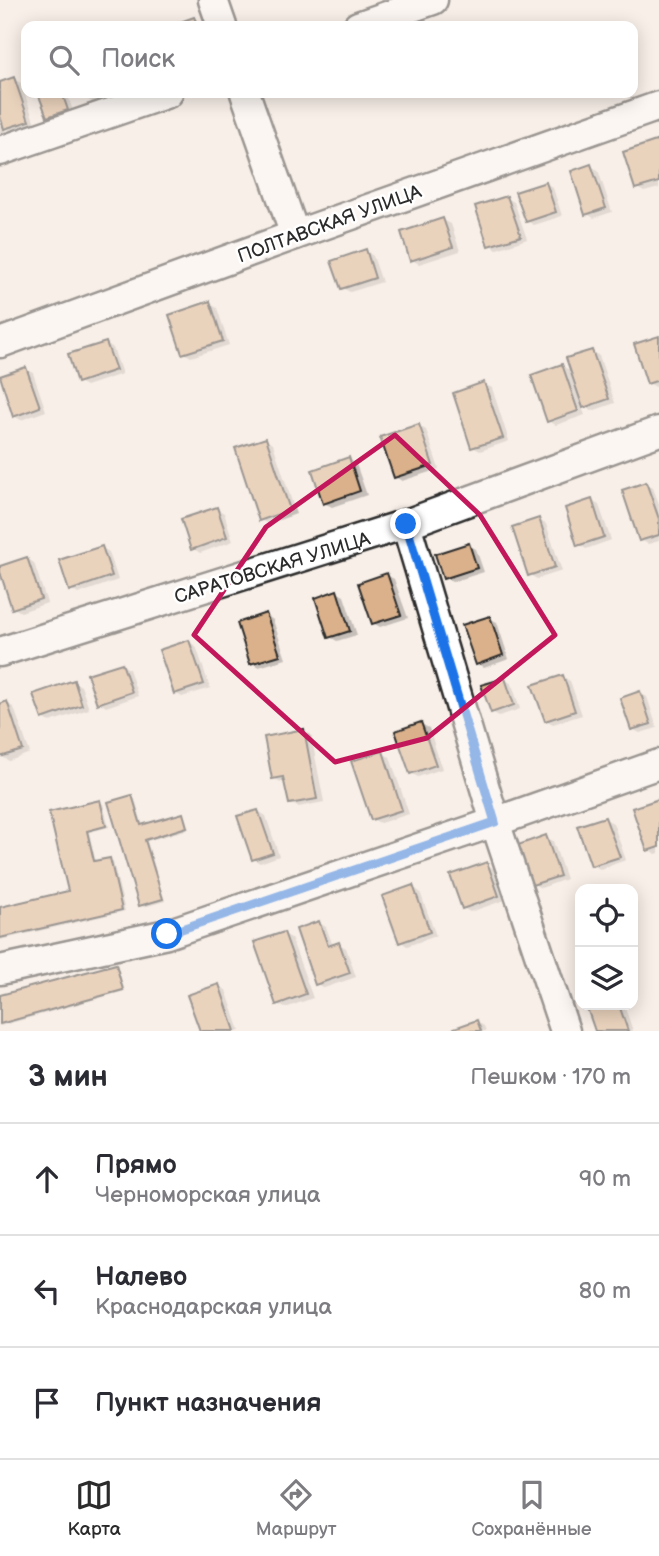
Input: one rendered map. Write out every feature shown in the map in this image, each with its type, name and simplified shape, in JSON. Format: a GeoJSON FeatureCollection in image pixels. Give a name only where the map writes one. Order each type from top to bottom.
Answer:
{"type":"FeatureCollection","features":[{"type":"Feature","properties":{"kind":"street"},"geometry":{"type":"LineString","coordinates":[[213,0],[220,21]]}},
{"type":"Feature","properties":{"kind":"street"},"geometry":{"type":"LineString","coordinates":[[372,21],[433,0]]}},
{"type":"Feature","properties":{"kind":"street"},"geometry":{"type":"LineString","coordinates":[[0,151],[154,98]]}},
{"type":"Feature","properties":{"kind":"street"},"geometry":{"type":"LineString","coordinates":[[247,98],[295,235]]}},
{"type":"Feature","properties":{"kind":"street","name":"ПОЛТАВСКАЯ УЛИЦА"},"geometry":{"type":"LineString","coordinates":[[0,343],[659,106]]}},
{"type":"Feature","properties":{"kind":"street","name":"САРАТОВСКАЯ УЛИЦА"},"geometry":{"type":"LineString","coordinates":[[0,652],[406,524],[659,430]]}},
{"type":"Feature","properties":{"kind":"street"},"geometry":{"type":"LineString","coordinates":[[406,524],[495,822],[565,1031]]}},
{"type":"Feature","properties":{"kind":"street"},"geometry":{"type":"LineString","coordinates":[[0,970],[167,934],[659,764]]}},
{"type":"Feature","properties":{"kind":"highlighted area"},"geometry":{"type":"Polygon","coordinates":[[[395,435],[480,515],[555,635],[427,738],[335,762],[194,635],[266,527],[395,435]]]}},
{"type":"Feature","properties":{"kind":"building"},"geometry":{"type":"Polygon","coordinates":[[[14,77],[29,121],[4,129],[0,116],[0,82],[14,77]]]}},
{"type":"Feature","properties":{"kind":"building"},"geometry":{"type":"Polygon","coordinates":[[[40,98],[64,98],[68,110],[47,117],[40,98]]]}},
{"type":"Feature","properties":{"kind":"building"},"geometry":{"type":"Polygon","coordinates":[[[659,140],[659,182],[635,189],[623,152],[659,140]]]}},
{"type":"Feature","properties":{"kind":"building"},"geometry":{"type":"Polygon","coordinates":[[[591,164],[606,208],[585,215],[571,171],[591,164]]]}},
{"type":"Feature","properties":{"kind":"building"},"geometry":{"type":"Polygon","coordinates":[[[546,182],[556,212],[526,222],[515,192],[546,182]]]}},
{"type":"Feature","properties":{"kind":"building"},"geometry":{"type":"Polygon","coordinates":[[[507,196],[521,236],[488,246],[475,206],[507,196]]]}},
{"type":"Feature","properties":{"kind":"building"},"geometry":{"type":"Polygon","coordinates":[[[443,218],[453,247],[410,261],[401,232],[443,218]]]}},
{"type":"Feature","properties":{"kind":"building"},"geometry":{"type":"Polygon","coordinates":[[[366,249],[375,278],[341,289],[331,261],[366,249]]]}},
{"type":"Feature","properties":{"kind":"building"},"geometry":{"type":"Polygon","coordinates":[[[210,301],[223,341],[182,354],[169,315],[210,301]]]}},
{"type":"Feature","properties":{"kind":"building"},"geometry":{"type":"Polygon","coordinates":[[[659,336],[659,380],[647,384],[634,344],[659,336]]]}},
{"type":"Feature","properties":{"kind":"building"},"geometry":{"type":"Polygon","coordinates":[[[106,342],[116,370],[77,383],[68,354],[106,342]]]}},
{"type":"Feature","properties":{"kind":"building"},"geometry":{"type":"Polygon","coordinates":[[[592,350],[609,399],[583,408],[566,358],[592,350]]]}},
{"type":"Feature","properties":{"kind":"building"},"geometry":{"type":"Polygon","coordinates":[[[562,364],[578,411],[547,422],[531,375],[562,364]]]}},
{"type":"Feature","properties":{"kind":"building"},"geometry":{"type":"Polygon","coordinates":[[[26,367],[40,407],[13,417],[0,376],[26,367]]]}},
{"type":"Feature","properties":{"kind":"building"},"geometry":{"type":"Polygon","coordinates":[[[484,382],[503,438],[471,448],[453,393],[484,382]]]}},
{"type":"Feature","properties":{"kind":"building"},"geometry":{"type":"Polygon","coordinates":[[[419,424],[433,465],[394,478],[380,437],[419,424]]]}},
{"type":"Feature","properties":{"kind":"building"},"geometry":{"type":"Polygon","coordinates":[[[266,438],[290,510],[259,521],[235,448],[266,438]]]}},
{"type":"Feature","properties":{"kind":"building"},"geometry":{"type":"Polygon","coordinates":[[[349,457],[360,491],[323,504],[312,470],[349,457]]]}},
{"type":"Feature","properties":{"kind":"building"},"geometry":{"type":"Polygon","coordinates":[[[646,482],[659,519],[659,535],[639,541],[622,490],[646,482]]]}},
{"type":"Feature","properties":{"kind":"building"},"geometry":{"type":"Polygon","coordinates":[[[592,499],[604,537],[577,546],[565,508],[592,499]]]}},
{"type":"Feature","properties":{"kind":"building"},"geometry":{"type":"Polygon","coordinates":[[[217,507],[227,537],[191,550],[181,519],[217,507]]]}},
{"type":"Feature","properties":{"kind":"building"},"geometry":{"type":"Polygon","coordinates":[[[539,518],[555,567],[528,576],[512,527],[539,518]]]}},
{"type":"Feature","properties":{"kind":"building"},"geometry":{"type":"Polygon","coordinates":[[[469,543],[477,568],[443,579],[435,554],[469,543]]]}},
{"type":"Feature","properties":{"kind":"building"},"geometry":{"type":"Polygon","coordinates":[[[102,546],[112,576],[69,591],[59,560],[102,546]]]}},
{"type":"Feature","properties":{"kind":"building"},"geometry":{"type":"Polygon","coordinates":[[[27,557],[41,599],[12,609],[0,566],[27,557]]]}},
{"type":"Feature","properties":{"kind":"building"},"geometry":{"type":"Polygon","coordinates":[[[387,573],[401,615],[372,624],[358,583],[387,573]]]}},
{"type":"Feature","properties":{"kind":"building"},"geometry":{"type":"Polygon","coordinates":[[[337,590],[350,631],[328,638],[315,598],[337,590]]]}},
{"type":"Feature","properties":{"kind":"building"},"geometry":{"type":"Polygon","coordinates":[[[266,613],[280,655],[250,664],[237,623],[266,613]]]}},
{"type":"Feature","properties":{"kind":"building"},"geometry":{"type":"Polygon","coordinates":[[[490,616],[503,655],[476,665],[462,625],[490,616]]]}},
{"type":"Feature","properties":{"kind":"building"},"geometry":{"type":"Polygon","coordinates":[[[189,640],[204,684],[174,694],[159,650],[189,640]]]}},
{"type":"Feature","properties":{"kind":"building"},"geometry":{"type":"Polygon","coordinates":[[[122,663],[132,692],[97,704],[87,674],[122,663]]]}},
{"type":"Feature","properties":{"kind":"building"},"geometry":{"type":"Polygon","coordinates":[[[563,675],[575,711],[545,721],[532,685],[563,675]]]}},
{"type":"Feature","properties":{"kind":"building"},"geometry":{"type":"Polygon","coordinates":[[[505,678],[514,705],[491,713],[481,685],[505,678]]]}},
{"type":"Feature","properties":{"kind":"building"},"geometry":{"type":"Polygon","coordinates":[[[74,680],[82,705],[42,719],[33,694],[74,680]]]}},
{"type":"Feature","properties":{"kind":"building"},"geometry":{"type":"Polygon","coordinates":[[[640,691],[651,724],[631,730],[620,698],[640,691]]]}},
{"type":"Feature","properties":{"kind":"building"},"geometry":{"type":"Polygon","coordinates":[[[7,701],[23,750],[0,757],[0,704],[7,701]]]}},
{"type":"Feature","properties":{"kind":"building"},"geometry":{"type":"Polygon","coordinates":[[[421,722],[436,765],[410,774],[395,731],[421,722]]]}},
{"type":"Feature","properties":{"kind":"building"},"geometry":{"type":"Polygon","coordinates":[[[304,729],[317,799],[289,804],[283,777],[272,779],[264,737],[304,729]]]}},
{"type":"Feature","properties":{"kind":"building"},"geometry":{"type":"Polygon","coordinates":[[[383,751],[402,810],[371,820],[351,761],[383,751]]]}},
{"type":"Feature","properties":{"kind":"building"},"geometry":{"type":"Polygon","coordinates":[[[132,795],[141,825],[183,813],[187,827],[145,840],[163,899],[139,906],[108,802],[132,795]]]}},
{"type":"Feature","properties":{"kind":"building"},"geometry":{"type":"Polygon","coordinates":[[[659,799],[659,847],[647,851],[632,808],[659,799]]]}},
{"type":"Feature","properties":{"kind":"building"},"geometry":{"type":"Polygon","coordinates":[[[100,800],[106,826],[87,831],[94,861],[110,858],[122,910],[0,938],[0,907],[68,891],[49,812],[100,800]]]}},
{"type":"Feature","properties":{"kind":"building"},"geometry":{"type":"Polygon","coordinates":[[[258,810],[273,853],[252,860],[237,816],[258,810]]]}},
{"type":"Feature","properties":{"kind":"building"},"geometry":{"type":"Polygon","coordinates":[[[605,817],[620,857],[591,866],[577,826],[605,817]]]}},
{"type":"Feature","properties":{"kind":"building"},"geometry":{"type":"Polygon","coordinates":[[[546,835],[560,876],[532,885],[518,845],[546,835]]]}},
{"type":"Feature","properties":{"kind":"building"},"geometry":{"type":"Polygon","coordinates":[[[487,862],[499,896],[462,909],[450,875],[487,862]]]}},
{"type":"Feature","properties":{"kind":"building"},"geometry":{"type":"Polygon","coordinates":[[[413,885],[430,932],[399,943],[382,896],[413,885]]]}},
{"type":"Feature","properties":{"kind":"building"},"geometry":{"type":"Polygon","coordinates":[[[319,921],[328,946],[339,942],[350,973],[315,985],[296,929],[319,921]]]}},
{"type":"Feature","properties":{"kind":"building"},"geometry":{"type":"Polygon","coordinates":[[[284,932],[306,994],[276,1005],[254,942],[284,932]]]}},
{"type":"Feature","properties":{"kind":"building"},"geometry":{"type":"Polygon","coordinates":[[[116,964],[123,990],[0,1024],[0,995],[116,964]]]}},
{"type":"Feature","properties":{"kind":"building"},"geometry":{"type":"Polygon","coordinates":[[[219,984],[235,1031],[200,1031],[187,995],[219,984]]]}},
{"type":"Feature","properties":{"kind":"building"},"geometry":{"type":"Polygon","coordinates":[[[588,1010],[621,1010],[628,1031],[595,1031],[588,1010]]]}},
{"type":"Feature","properties":{"kind":"building"},"geometry":{"type":"Polygon","coordinates":[[[477,1020],[481,1031],[455,1031],[454,1028],[477,1020]]]}},
{"type":"Feature","properties":{"kind":"route"},"geometry":{"type":"LineString","coordinates":[[167,934],[495,822],[406,524]]}}]}
